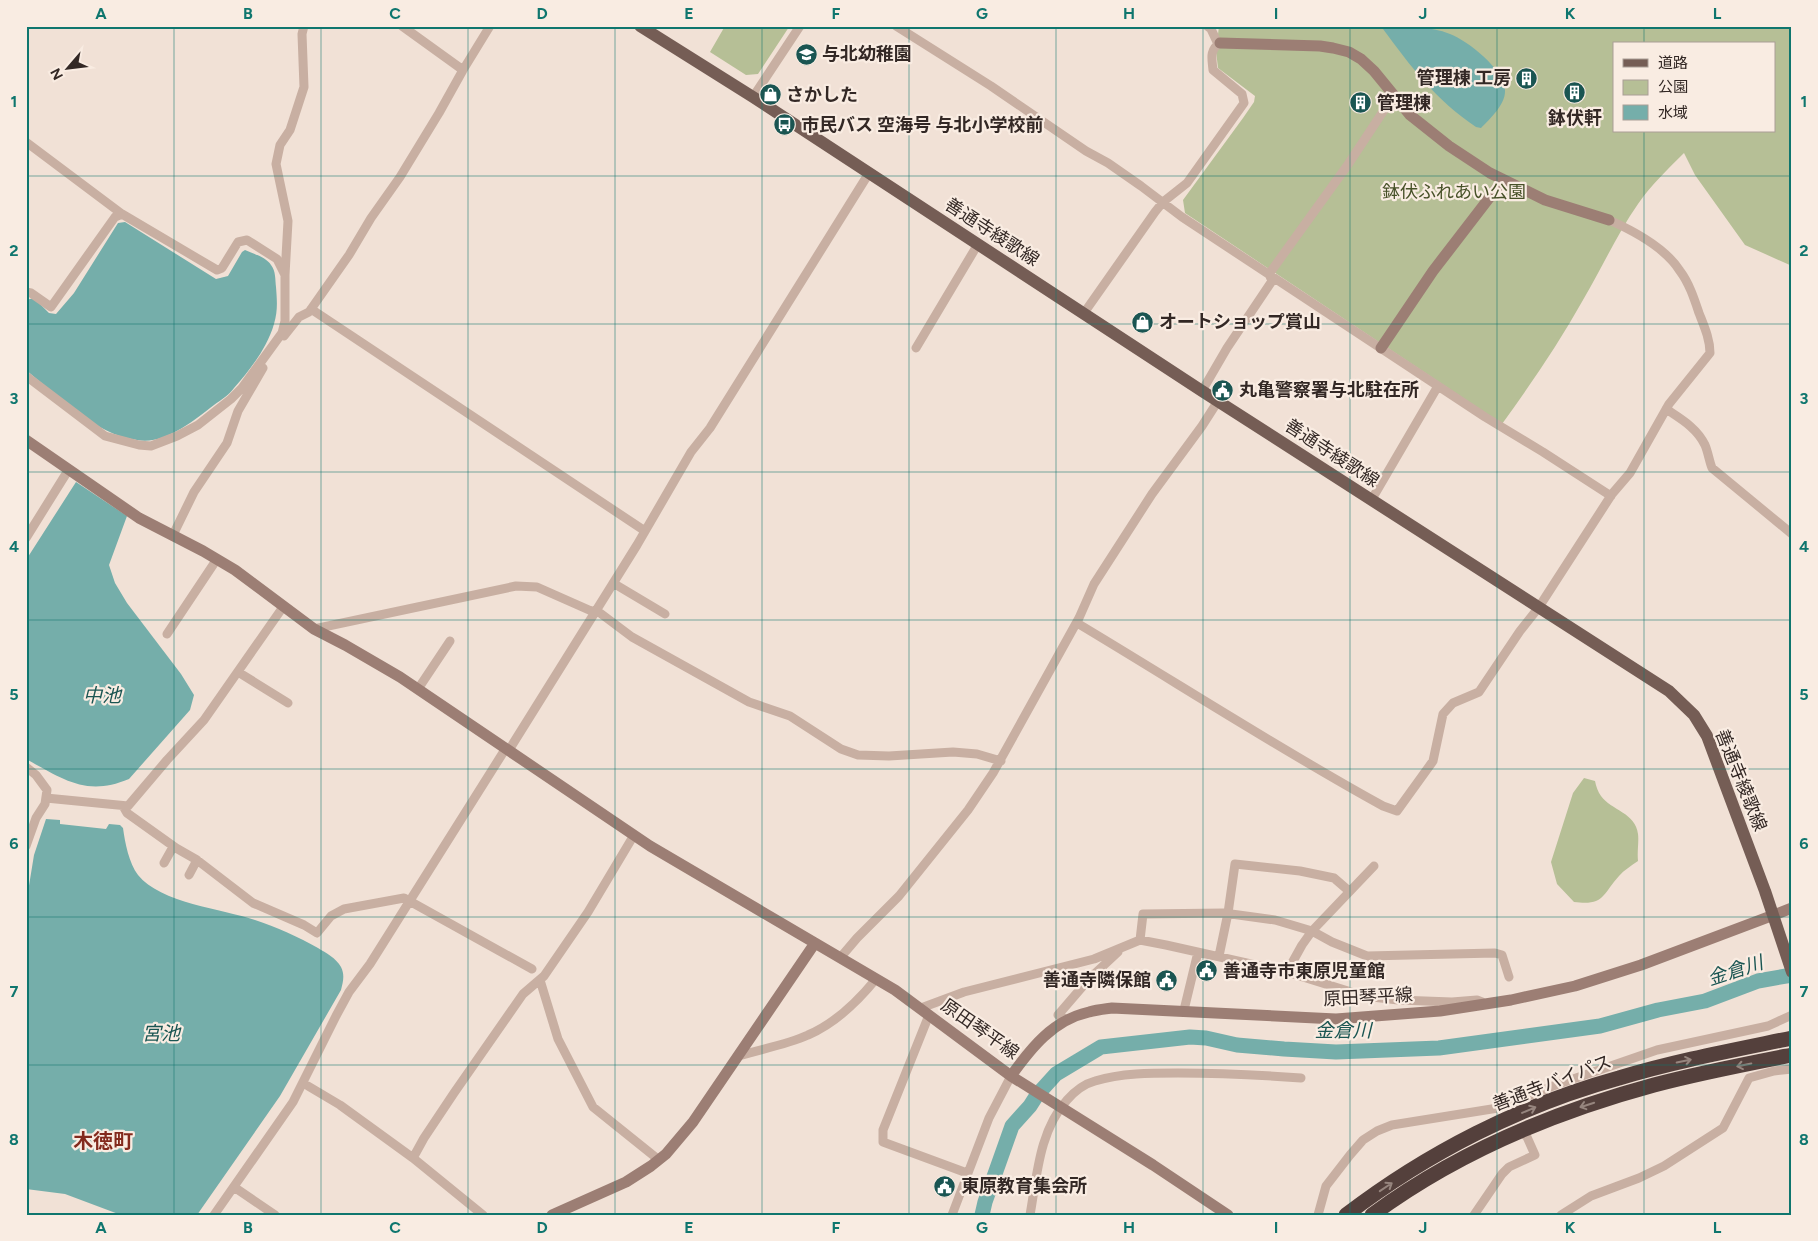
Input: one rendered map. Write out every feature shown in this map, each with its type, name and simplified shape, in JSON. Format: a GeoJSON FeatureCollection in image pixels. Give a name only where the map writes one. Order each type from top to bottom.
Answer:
{"type":"FeatureCollection","features":[{"type":"Feature","properties":{"kind":"highway","name":"善通寺バイパス"},"geometry":{"type":"LineString","coordinates":[[1346,1215],[1425,1162],[1472,1135],[1508,1118],[1579,1090],[1616,1078],[1792,1038]]}},
{"type":"Feature","properties":{"kind":"highway","name":"善通寺バイパス"},"geometry":{"type":"LineString","coordinates":[[1372,1215],[1406,1192],[1476,1152],[1521,1131],[1582,1107],[1654,1085],[1792,1055]]}},
{"type":"Feature","properties":{"kind":"main road","name":"善通寺綾歌線"},"geometry":{"type":"LineString","coordinates":[[640,26],[753,97],[1218,401],[1669,691],[1694,715],[1707,736],[1792,972]]}},
{"type":"Feature","properties":{"kind":"street"},"geometry":{"type":"LineString","coordinates":[[26,376],[105,436],[151,446],[198,425],[242,388],[282,333],[285,321],[288,221],[276,164],[280,145],[290,130],[304,87],[302,43],[304,26]]}},
{"type":"Feature","properties":{"kind":"street"},"geometry":{"type":"LineString","coordinates":[[402,26],[463,70]]}},
{"type":"Feature","properties":{"kind":"street"},"geometry":{"type":"LineString","coordinates":[[172,535],[194,492],[227,442],[243,400],[292,324],[299,316],[311,310],[400,177],[490,26]]}},
{"type":"Feature","properties":{"kind":"street"},"geometry":{"type":"LineString","coordinates":[[753,97],[800,26]]}},
{"type":"Feature","properties":{"kind":"street"},"geometry":{"type":"LineString","coordinates":[[896,26],[991,86],[1086,151],[1128,177],[1189,222],[1485,417],[1544,452],[1611,496]]}},
{"type":"Feature","properties":{"kind":"street"},"geometry":{"type":"LineString","coordinates":[[1210,27],[1219,44]]}},
{"type":"Feature","properties":{"kind":"street"},"geometry":{"type":"LineString","coordinates":[[1077,623],[1246,725],[1285,751],[1383,806],[1397,811],[1433,761],[1443,714],[1447,708],[1462,697],[1479,692],[1520,631],[1539,607],[1611,496],[1630,473],[1666,409],[1710,353],[1710,345],[1691,290],[1680,270],[1663,252],[1609,220],[1545,200],[1503,180],[1425,128],[1410,115],[1374,71],[1361,60],[1349,52],[1333,48],[1219,44],[1213,48],[1212,70],[1242,94],[1244,103],[1187,183],[1163,202],[1132,242],[1084,313]]}},
{"type":"Feature","properties":{"kind":"street"},"geometry":{"type":"LineString","coordinates":[[1269,274],[1347,166],[1394,94]]}},
{"type":"Feature","properties":{"kind":"street"},"geometry":{"type":"LineString","coordinates":[[26,142],[122,214],[217,270],[222,268],[238,242],[247,240],[277,259],[285,275]]}},
{"type":"Feature","properties":{"kind":"street"},"geometry":{"type":"LineString","coordinates":[[214,1215],[293,1102],[349,992],[370,964],[596,612],[691,452],[710,428],[869,173]]}},
{"type":"Feature","properties":{"kind":"street"},"geometry":{"type":"LineString","coordinates":[[1381,348],[1433,271],[1503,180]]}},
{"type":"Feature","properties":{"kind":"street"},"geometry":{"type":"LineString","coordinates":[[26,292],[51,307],[114,217],[122,214]]}},
{"type":"Feature","properties":{"kind":"street"},"geometry":{"type":"LineString","coordinates":[[916,348],[978,244]]}},
{"type":"Feature","properties":{"kind":"street"},"geometry":{"type":"LineString","coordinates":[[1202,390],[1227,348],[1272,281],[1269,274]]}},
{"type":"Feature","properties":{"kind":"street"},"geometry":{"type":"LineString","coordinates":[[311,310],[645,531]]}},
{"type":"Feature","properties":{"kind":"street"},"geometry":{"type":"LineString","coordinates":[[1372,499],[1438,386]]}},
{"type":"Feature","properties":{"kind":"street"},"geometry":{"type":"LineString","coordinates":[[840,958],[899,896],[968,810],[1000,761],[1077,623],[1094,584],[1157,487],[1218,401]]}},
{"type":"Feature","properties":{"kind":"street"},"geometry":{"type":"LineString","coordinates":[[1666,409],[1698,432],[1706,447],[1712,468],[1792,534]]}},
{"type":"Feature","properties":{"kind":"street","name":"原田琴平線"},"geometry":{"type":"LineString","coordinates":[[26,440],[139,518],[217,559],[314,629],[345,645],[418,689],[634,835],[876,979],[925,1012],[961,1041],[1015,1078],[1030,1051],[1043,1036],[1067,1020],[1088,1012],[1112,1008],[1184,1010],[1336,1019],[1440,1010],[1575,986],[1641,965],[1792,908]]}},
{"type":"Feature","properties":{"kind":"street"},"geometry":{"type":"LineString","coordinates":[[26,538],[69,470]]}},
{"type":"Feature","properties":{"kind":"street"},"geometry":{"type":"LineString","coordinates":[[167,634],[182,620],[202,591],[217,559]]}},
{"type":"Feature","properties":{"kind":"street"},"geometry":{"type":"LineString","coordinates":[[614,583],[665,614]]}},
{"type":"Feature","properties":{"kind":"street"},"geometry":{"type":"LineString","coordinates":[[314,629],[516,586],[537,587],[600,613],[632,636],[749,702],[790,716],[841,749],[858,756],[953,752],[977,754],[1000,761]]}},
{"type":"Feature","properties":{"kind":"street"},"geometry":{"type":"LineString","coordinates":[[46,798],[128,806],[166,760],[204,720],[283,607]]}},
{"type":"Feature","properties":{"kind":"street"},"geometry":{"type":"LineString","coordinates":[[418,689],[450,641]]}},
{"type":"Feature","properties":{"kind":"street"},"geometry":{"type":"LineString","coordinates":[[238,672],[271,696],[288,702]]}},
{"type":"Feature","properties":{"kind":"street"},"geometry":{"type":"LineString","coordinates":[[26,767],[36,775],[47,790],[45,804],[36,818],[26,846]]}},
{"type":"Feature","properties":{"kind":"street"},"geometry":{"type":"LineString","coordinates":[[26,776],[42,784]]}},
{"type":"Feature","properties":{"kind":"street"},"geometry":{"type":"LineString","coordinates":[[124,806],[127,813],[173,847],[197,860],[254,903],[317,933],[331,916],[344,909],[404,898],[532,969]]}},
{"type":"Feature","properties":{"kind":"street"},"geometry":{"type":"LineString","coordinates":[[413,1158],[454,1093],[524,994],[540,980],[588,912],[634,835]]}},
{"type":"Feature","properties":{"kind":"street"},"geometry":{"type":"LineString","coordinates":[[164,863],[173,847]]}},
{"type":"Feature","properties":{"kind":"street"},"geometry":{"type":"LineString","coordinates":[[189,875],[197,860]]}},
{"type":"Feature","properties":{"kind":"street"},"geometry":{"type":"LineString","coordinates":[[1219,956],[1228,914],[1235,864],[1300,871],[1334,878],[1349,891]]}},
{"type":"Feature","properties":{"kind":"street"},"geometry":{"type":"LineString","coordinates":[[1287,972],[1312,931],[1374,866]]}},
{"type":"Feature","properties":{"kind":"street"},"geometry":{"type":"LineString","coordinates":[[1140,940],[1143,914],[1228,914],[1275,920],[1312,931],[1332,942],[1367,956],[1496,953],[1502,955],[1510,977]]}},
{"type":"Feature","properties":{"kind":"street"},"geometry":{"type":"LineString","coordinates":[[967,1174],[882,1142],[883,1130],[925,1012],[964,992],[1094,959],[1140,940],[1287,972],[1364,996],[1398,1000],[1452,1002],[1477,1000],[1487,1003]]}},
{"type":"Feature","properties":{"kind":"street"},"geometry":{"type":"LineString","coordinates":[[552,1215],[610,1190],[634,1177],[666,1154],[692,1122],[815,943]]}},
{"type":"Feature","properties":{"kind":"street"},"geometry":{"type":"LineString","coordinates":[[1067,1020],[1058,1015],[1089,979],[1122,948]]}},
{"type":"Feature","properties":{"kind":"street"},"geometry":{"type":"LineString","coordinates":[[1184,1010],[1198,952]]}},
{"type":"Feature","properties":{"kind":"street"},"geometry":{"type":"LineString","coordinates":[[738,1056],[798,1039],[817,1031],[848,1007],[876,979]]}},
{"type":"Feature","properties":{"kind":"street"},"geometry":{"type":"LineString","coordinates":[[540,980],[558,1039],[593,1107],[659,1160]]}},
{"type":"Feature","properties":{"kind":"street"},"geometry":{"type":"LineString","coordinates":[[1314,1215],[1316,1199],[1363,1140],[1377,1131],[1392,1125],[1498,1108],[1553,1086],[1657,1050],[1768,1026],[1792,1016]]}},
{"type":"Feature","properties":{"kind":"street"},"geometry":{"type":"LineString","coordinates":[[1561,1215],[1591,1196],[1639,1178],[1664,1166],[1723,1128],[1750,1078],[1774,1071],[1792,1069]]}},
{"type":"Feature","properties":{"kind":"street"},"geometry":{"type":"LineString","coordinates":[[1030,1215],[1040,1158],[1048,1131],[1066,1101],[1077,1090],[1093,1081],[1115,1076],[1154,1073],[1228,1073],[1300,1078]]}},
{"type":"Feature","properties":{"kind":"street"},"geometry":{"type":"LineString","coordinates":[[952,1215],[989,1118],[1015,1078],[1228,1215]]}},
{"type":"Feature","properties":{"kind":"street"},"geometry":{"type":"LineString","coordinates":[[308,1086],[340,1105],[413,1158],[483,1215]]}},
{"type":"Feature","properties":{"kind":"street"},"geometry":{"type":"LineString","coordinates":[[1474,1215],[1502,1174],[1510,1167],[1535,1154],[1527,1137],[1498,1108]]}},
{"type":"Feature","properties":{"kind":"street"},"geometry":{"type":"LineString","coordinates":[[1318,1215],[1326,1186]]}},
{"type":"Feature","properties":{"kind":"street"},"geometry":{"type":"LineString","coordinates":[[234,1187],[275,1215]]}},
{"type":"Feature","properties":{"kind":"green space"},"geometry":{"type":"Polygon","coordinates":[[[725,26],[789,27],[758,74],[746,75],[710,52],[725,26]]]}},
{"type":"Feature","properties":{"kind":"green space","name":"鉢伏ふれあい公園"},"geometry":{"type":"Polygon","coordinates":[[[1219,26],[1792,26],[1792,266],[1745,245],[1695,175],[1684,153],[1654,184],[1638,204],[1564,332],[1502,424],[1185,213],[1183,200],[1254,102],[1255,96],[1218,68],[1216,51],[1219,26]]]}},
{"type":"Feature","properties":{"kind":"green space"},"geometry":{"type":"Polygon","coordinates":[[[1584,778],[1595,781],[1599,793],[1605,801],[1633,821],[1638,834],[1638,861],[1621,874],[1601,898],[1597,901],[1584,903],[1574,902],[1557,884],[1551,862],[1573,793],[1584,778]]]}},
{"type":"Feature","properties":{"kind":"water"},"geometry":{"type":"Polygon","coordinates":[[[1385,26],[1418,27],[1442,31],[1475,49],[1499,73],[1503,82],[1505,95],[1497,111],[1481,128],[1476,127],[1462,117],[1436,94],[1414,70],[1383,29],[1385,26]]]}},
{"type":"Feature","properties":{"kind":"water"},"geometry":{"type":"Polygon","coordinates":[[[125,222],[216,279],[228,276],[245,250],[269,262],[273,267],[275,276],[277,306],[274,324],[262,350],[246,374],[232,391],[188,424],[168,435],[147,441],[121,436],[92,422],[64,402],[26,370],[26,300],[34,298],[49,313],[56,314],[74,293],[118,223],[125,222]]]}},
{"type":"Feature","properties":{"kind":"water","name":"中池"},"geometry":{"type":"Polygon","coordinates":[[[76,482],[127,516],[109,565],[115,583],[127,603],[181,674],[194,695],[190,710],[129,779],[100,786],[87,786],[64,779],[26,759],[26,560],[76,482]]]}},
{"type":"Feature","properties":{"kind":"water","name":"宮池"},"geometry":{"type":"Polygon","coordinates":[[[46,819],[60,820],[60,824],[106,829],[109,824],[120,825],[123,828],[132,865],[138,875],[148,885],[176,899],[242,916],[287,932],[327,954],[341,967],[343,978],[341,990],[280,1096],[197,1215],[121,1215],[65,1194],[26,1189],[26,904],[34,855],[46,819]]]}},
{"type":"Feature","properties":{"kind":"waterway","name":"金倉川"},"geometry":{"type":"LineString","coordinates":[[982,1215],[1012,1126],[1056,1074],[1101,1047],[1190,1037],[1206,1038],[1237,1045],[1336,1052],[1439,1048],[1600,1026],[1658,1010],[1705,1001],[1758,981],[1792,975]]}},
{"type":"Feature","properties":{"kind":"place","name":"与北幼稚園"},"geometry":{"type":"Point","coordinates":[806,54]}},
{"type":"Feature","properties":{"kind":"place","name":"管理棟 工房"},"geometry":{"type":"Point","coordinates":[1527,78]}},
{"type":"Feature","properties":{"kind":"place","name":"鉢伏軒"},"geometry":{"type":"Point","coordinates":[1575,93]}},
{"type":"Feature","properties":{"kind":"place","name":"さかした"},"geometry":{"type":"Point","coordinates":[770,95]}},
{"type":"Feature","properties":{"kind":"place","name":"管理棟"},"geometry":{"type":"Point","coordinates":[1361,103]}},
{"type":"Feature","properties":{"kind":"place","name":"市民バス 空海号 与北小学校前"},"geometry":{"type":"Point","coordinates":[785,125]}},
{"type":"Feature","properties":{"kind":"place","name":"オートショップ賞山"},"geometry":{"type":"Point","coordinates":[1143,322]}},
{"type":"Feature","properties":{"kind":"place","name":"丸亀警察署与北駐在所"},"geometry":{"type":"Point","coordinates":[1223,390]}},
{"type":"Feature","properties":{"kind":"place","name":"善通寺市東原児童館"},"geometry":{"type":"Point","coordinates":[1207,971]}},
{"type":"Feature","properties":{"kind":"place","name":"善通寺隣保館"},"geometry":{"type":"Point","coordinates":[1167,980]}},
{"type":"Feature","properties":{"kind":"place","name":"東原教育集会所"},"geometry":{"type":"Point","coordinates":[945,1186]}},
{"type":"Feature","properties":{"kind":"district","name":"木徳町"},"geometry":{"type":"Point","coordinates":[103,1141]}}]}
